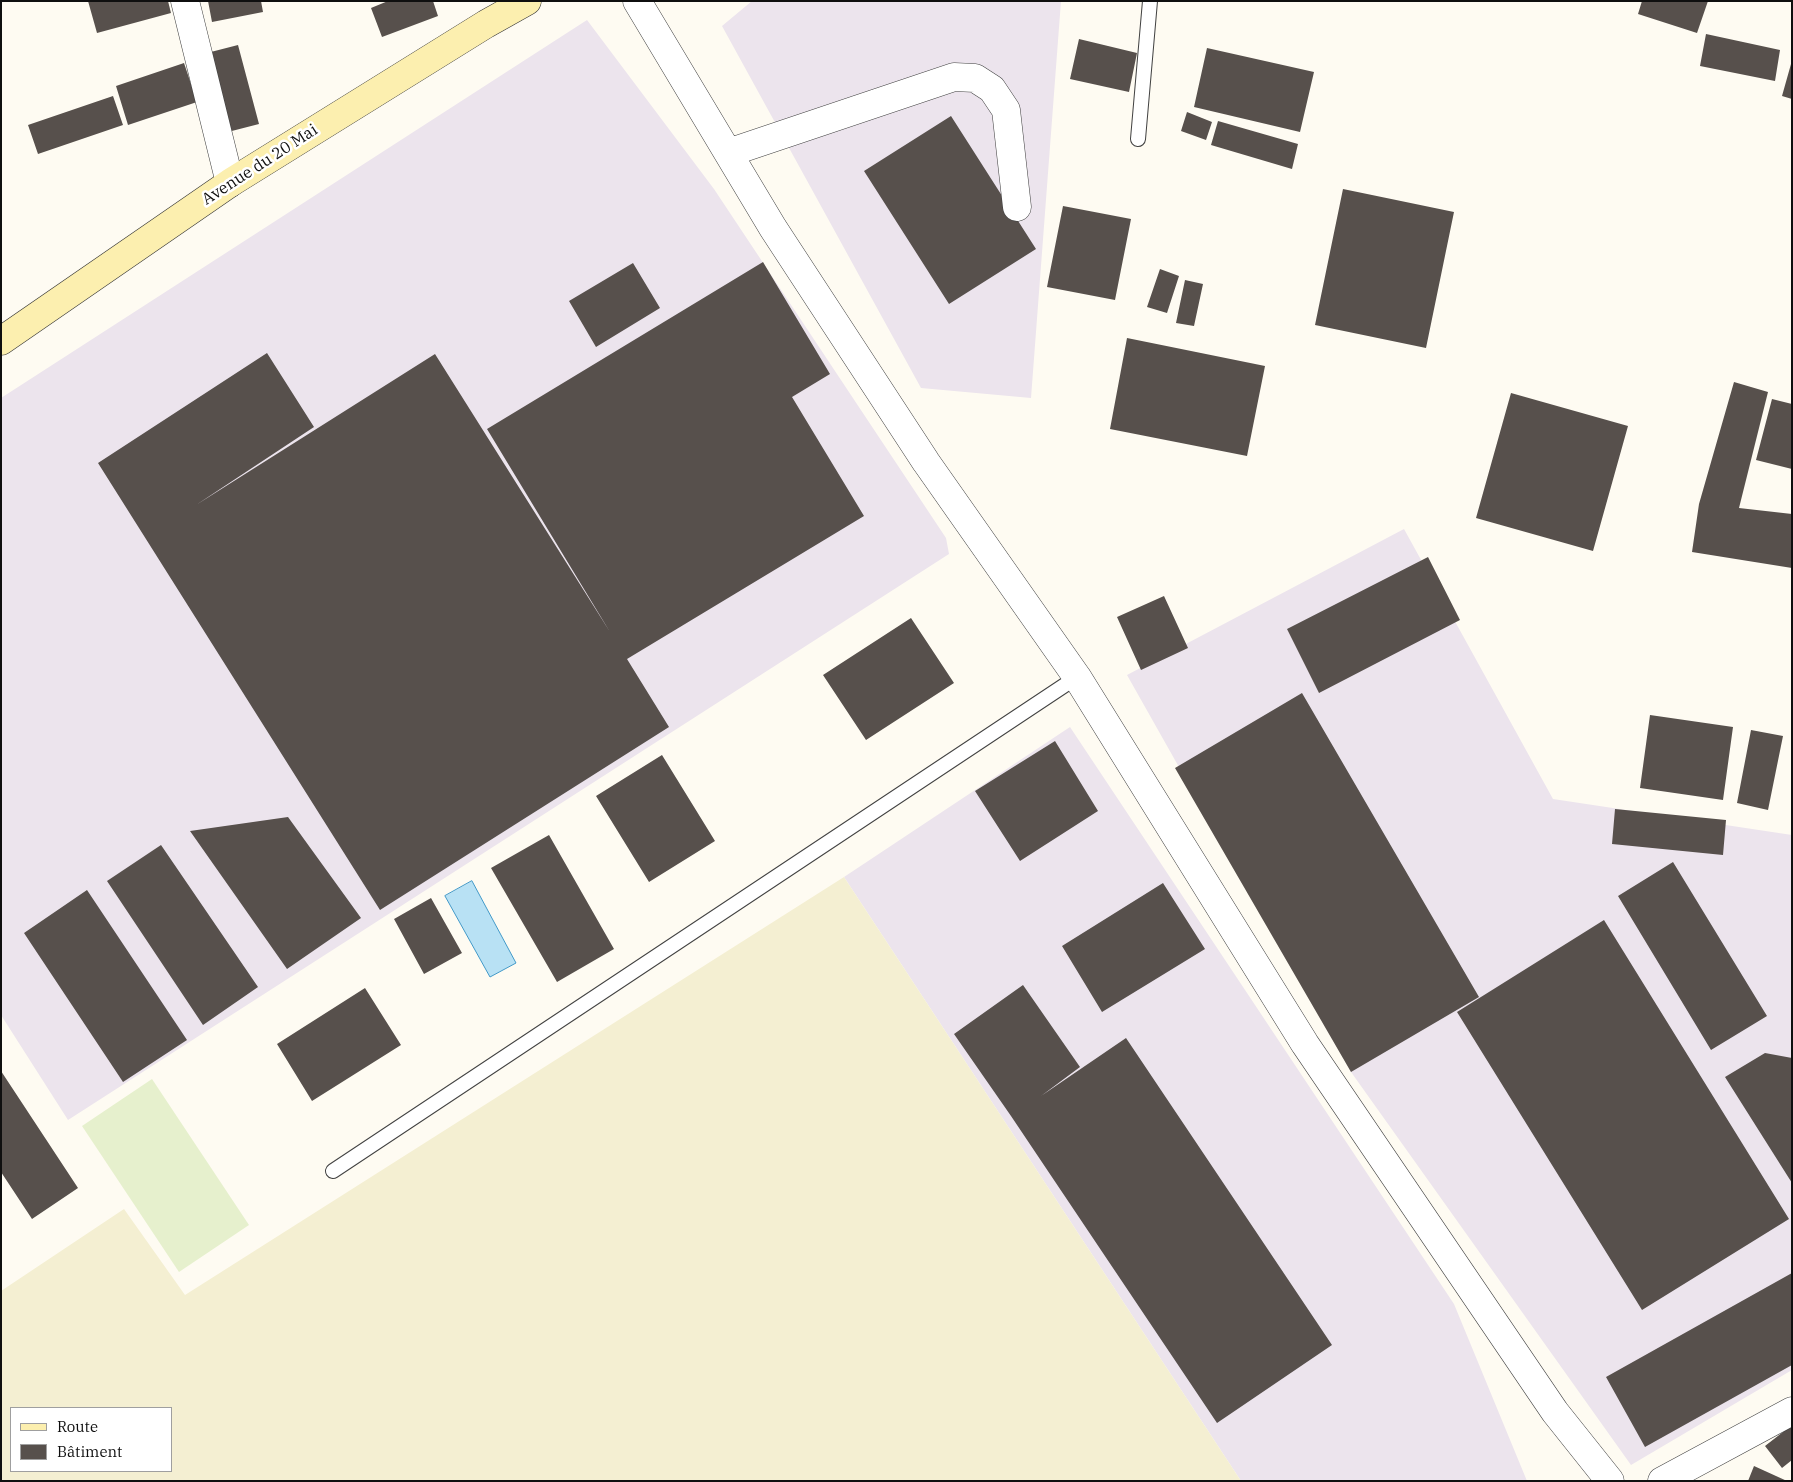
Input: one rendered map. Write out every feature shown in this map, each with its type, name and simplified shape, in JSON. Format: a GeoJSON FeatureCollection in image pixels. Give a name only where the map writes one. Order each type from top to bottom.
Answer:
{"type":"FeatureCollection","features":[{"type":"Feature","properties":{"kind":"main road","name":"Avenue du 20 Mai"},"geometry":{"type":"LineString","coordinates":[[1,341],[230,182],[486,24],[527,1]]}},
{"type":"Feature","properties":{"kind":"street"},"geometry":{"type":"LineString","coordinates":[[184,1],[230,182]]}},
{"type":"Feature","properties":{"kind":"street"},"geometry":{"type":"LineString","coordinates":[[637,1],[773,228],[926,462],[1077,677],[1306,1044],[1555,1412],[1610,1481]]}},
{"type":"Feature","properties":{"kind":"street"},"geometry":{"type":"LineString","coordinates":[[728,153],[954,76],[975,78],[992,89],[1006,110],[1017,207]]}},
{"type":"Feature","properties":{"kind":"street"},"geometry":{"type":"LineString","coordinates":[[1662,1481],[1792,1411]]}},
{"type":"Feature","properties":{"kind":"lane"},"geometry":{"type":"LineString","coordinates":[[1138,139],[1150,1]]}},
{"type":"Feature","properties":{"kind":"lane"},"geometry":{"type":"LineString","coordinates":[[333,1171],[1077,677]]}},
{"type":"Feature","properties":{"kind":"shaded area"},"geometry":{"type":"Polygon","coordinates":[[[752,1],[1061,1],[1031,398],[921,388],[722,26],[752,1]]]}},
{"type":"Feature","properties":{"kind":"shaded area"},"geometry":{"type":"Polygon","coordinates":[[[587,20],[714,189],[946,538],[949,554],[68,1120],[1,1015],[1,398],[587,20]]]}},
{"type":"Feature","properties":{"kind":"shaded area"},"geometry":{"type":"Polygon","coordinates":[[[1404,529],[1553,799],[1792,835],[1792,1370],[1631,1465],[1351,1072],[1127,675],[1404,529]]]}},
{"type":"Feature","properties":{"kind":"shaded area"},"geometry":{"type":"Polygon","coordinates":[[[1070,727],[1454,1304],[1527,1481],[1241,1481],[844,877],[1070,727]]]}},
{"type":"Feature","properties":{"kind":"shaded area"},"geometry":{"type":"Polygon","coordinates":[[[844,877],[1241,1481],[1,1481],[1,1291],[124,1209],[185,1295],[844,877]]]}},
{"type":"Feature","properties":{"kind":"green space"},"geometry":{"type":"Polygon","coordinates":[[[152,1079],[249,1225],[179,1272],[82,1126],[152,1079]]]}},
{"type":"Feature","properties":{"kind":"water"},"geometry":{"type":"Polygon","coordinates":[[[472,881],[516,963],[490,977],[445,896],[472,881]]]}},
{"type":"Feature","properties":{"kind":"building"},"geometry":{"type":"Polygon","coordinates":[[[88,1],[168,1],[171,13],[97,33],[88,1]]]}},
{"type":"Feature","properties":{"kind":"building"},"geometry":{"type":"Polygon","coordinates":[[[208,1],[261,1],[263,12],[212,22],[208,1]]]}},
{"type":"Feature","properties":{"kind":"building"},"geometry":{"type":"Polygon","coordinates":[[[388,1],[433,1],[438,16],[382,37],[371,8],[388,1]]]}},
{"type":"Feature","properties":{"kind":"building"},"geometry":{"type":"Polygon","coordinates":[[[1642,1],[1708,1],[1697,33],[1638,14],[1642,1]]]}},
{"type":"Feature","properties":{"kind":"building"},"geometry":{"type":"Polygon","coordinates":[[[1706,34],[1780,50],[1775,81],[1700,66],[1706,34]]]}},
{"type":"Feature","properties":{"kind":"building"},"geometry":{"type":"Polygon","coordinates":[[[1079,39],[1137,53],[1129,92],[1070,79],[1079,39]]]}},
{"type":"Feature","properties":{"kind":"building"},"geometry":{"type":"Polygon","coordinates":[[[238,45],[259,124],[224,133],[203,54],[238,45]]]}},
{"type":"Feature","properties":{"kind":"building"},"geometry":{"type":"Polygon","coordinates":[[[1207,48],[1314,72],[1300,132],[1194,107],[1207,48]]]}},
{"type":"Feature","properties":{"kind":"building"},"geometry":{"type":"Polygon","coordinates":[[[184,63],[197,102],[128,125],[116,86],[184,63]]]}},
{"type":"Feature","properties":{"kind":"building"},"geometry":{"type":"Polygon","coordinates":[[[1792,64],[1792,99],[1782,96],[1792,64]]]}},
{"type":"Feature","properties":{"kind":"building"},"geometry":{"type":"Polygon","coordinates":[[[113,96],[123,125],[38,154],[28,125],[113,96]]]}},
{"type":"Feature","properties":{"kind":"building"},"geometry":{"type":"Polygon","coordinates":[[[1187,112],[1212,122],[1206,140],[1181,131],[1187,112]]]}},
{"type":"Feature","properties":{"kind":"building"},"geometry":{"type":"Polygon","coordinates":[[[951,116],[1036,249],[949,304],[864,171],[951,116]]]}},
{"type":"Feature","properties":{"kind":"building"},"geometry":{"type":"Polygon","coordinates":[[[1218,121],[1298,144],[1292,169],[1211,145],[1218,121]]]}},
{"type":"Feature","properties":{"kind":"building"},"geometry":{"type":"Polygon","coordinates":[[[1343,189],[1454,212],[1426,348],[1315,325],[1343,189]]]}},
{"type":"Feature","properties":{"kind":"building"},"geometry":{"type":"Polygon","coordinates":[[[1063,206],[1131,219],[1115,300],[1047,287],[1063,206]]]}},
{"type":"Feature","properties":{"kind":"building"},"geometry":{"type":"Polygon","coordinates":[[[763,262],[830,374],[792,397],[864,516],[627,659],[669,727],[380,910],[98,463],[267,353],[314,427],[196,505],[435,354],[610,632],[487,429],[763,262]]]}},
{"type":"Feature","properties":{"kind":"building"},"geometry":{"type":"Polygon","coordinates":[[[633,263],[660,308],[596,347],[569,301],[633,263]]]}},
{"type":"Feature","properties":{"kind":"building"},"geometry":{"type":"Polygon","coordinates":[[[1160,269],[1179,276],[1167,313],[1147,307],[1160,269]]]}},
{"type":"Feature","properties":{"kind":"building"},"geometry":{"type":"Polygon","coordinates":[[[1185,280],[1203,284],[1194,326],[1176,323],[1185,280]]]}},
{"type":"Feature","properties":{"kind":"building"},"geometry":{"type":"Polygon","coordinates":[[[1127,338],[1265,366],[1247,456],[1110,429],[1127,338]]]}},
{"type":"Feature","properties":{"kind":"building"},"geometry":{"type":"Polygon","coordinates":[[[1734,382],[1768,392],[1739,508],[1792,514],[1792,568],[1692,552],[1699,504],[1734,382]]]}},
{"type":"Feature","properties":{"kind":"building"},"geometry":{"type":"Polygon","coordinates":[[[1511,393],[1628,426],[1593,551],[1476,518],[1511,393]]]}},
{"type":"Feature","properties":{"kind":"building"},"geometry":{"type":"Polygon","coordinates":[[[1772,399],[1792,404],[1792,469],[1756,460],[1772,399]]]}},
{"type":"Feature","properties":{"kind":"building"},"geometry":{"type":"Polygon","coordinates":[[[1428,557],[1460,620],[1319,693],[1287,629],[1428,557]]]}},
{"type":"Feature","properties":{"kind":"building"},"geometry":{"type":"Polygon","coordinates":[[[1164,596],[1188,648],[1141,670],[1117,617],[1164,596]]]}},
{"type":"Feature","properties":{"kind":"building"},"geometry":{"type":"Polygon","coordinates":[[[911,618],[954,683],[866,740],[823,675],[911,618]]]}},
{"type":"Feature","properties":{"kind":"building"},"geometry":{"type":"Polygon","coordinates":[[[1302,693],[1479,997],[1351,1072],[1175,768],[1302,693]]]}},
{"type":"Feature","properties":{"kind":"building"},"geometry":{"type":"Polygon","coordinates":[[[1650,715],[1733,727],[1723,800],[1640,788],[1650,715]]]}},
{"type":"Feature","properties":{"kind":"building"},"geometry":{"type":"Polygon","coordinates":[[[1751,730],[1783,736],[1768,810],[1737,803],[1751,730]]]}},
{"type":"Feature","properties":{"kind":"building"},"geometry":{"type":"Polygon","coordinates":[[[1055,741],[1098,811],[1020,861],[975,791],[1055,741]]]}},
{"type":"Feature","properties":{"kind":"building"},"geometry":{"type":"Polygon","coordinates":[[[662,755],[715,841],[649,882],[596,796],[662,755]]]}},
{"type":"Feature","properties":{"kind":"building"},"geometry":{"type":"Polygon","coordinates":[[[1615,809],[1726,820],[1723,855],[1612,844],[1615,809]]]}},
{"type":"Feature","properties":{"kind":"building"},"geometry":{"type":"Polygon","coordinates":[[[288,817],[361,918],[287,969],[190,831],[288,817]]]}},
{"type":"Feature","properties":{"kind":"building"},"geometry":{"type":"Polygon","coordinates":[[[549,835],[614,949],[557,982],[491,868],[549,835]]]}},
{"type":"Feature","properties":{"kind":"building"},"geometry":{"type":"Polygon","coordinates":[[[161,845],[258,987],[203,1025],[107,881],[161,845]]]}},
{"type":"Feature","properties":{"kind":"building"},"geometry":{"type":"Polygon","coordinates":[[[1673,862],[1767,1016],[1711,1050],[1618,896],[1673,862]]]}},
{"type":"Feature","properties":{"kind":"building"},"geometry":{"type":"Polygon","coordinates":[[[1163,883],[1205,949],[1102,1012],[1062,946],[1163,883]]]}},
{"type":"Feature","properties":{"kind":"building"},"geometry":{"type":"Polygon","coordinates":[[[87,890],[187,1040],[123,1082],[24,933],[87,890]]]}},
{"type":"Feature","properties":{"kind":"building"},"geometry":{"type":"Polygon","coordinates":[[[431,898],[462,953],[424,974],[394,919],[431,898]]]}},
{"type":"Feature","properties":{"kind":"building"},"geometry":{"type":"Polygon","coordinates":[[[1604,920],[1789,1219],[1642,1310],[1457,1012],[1604,920]]]}},
{"type":"Feature","properties":{"kind":"building"},"geometry":{"type":"Polygon","coordinates":[[[1023,985],[1080,1067],[1041,1096],[1126,1038],[1332,1345],[1217,1423],[954,1034],[1023,985]]]}},
{"type":"Feature","properties":{"kind":"building"},"geometry":{"type":"Polygon","coordinates":[[[365,988],[401,1045],[312,1101],[277,1044],[365,988]]]}},
{"type":"Feature","properties":{"kind":"building"},"geometry":{"type":"Polygon","coordinates":[[[1765,1053],[1792,1058],[1792,1183],[1725,1077],[1765,1053]]]}},
{"type":"Feature","properties":{"kind":"building"},"geometry":{"type":"Polygon","coordinates":[[[1,1071],[78,1188],[32,1219],[1,1172],[1,1071]]]}},
{"type":"Feature","properties":{"kind":"building"},"geometry":{"type":"Polygon","coordinates":[[[1792,1273],[1792,1365],[1645,1447],[1606,1377],[1792,1273]]]}},
{"type":"Feature","properties":{"kind":"building"},"geometry":{"type":"Polygon","coordinates":[[[1792,1425],[1792,1460],[1782,1468],[1765,1446],[1792,1425]]]}},
{"type":"Feature","properties":{"kind":"building"},"geometry":{"type":"Polygon","coordinates":[[[1754,1466],[1787,1481],[1748,1481],[1754,1466]]]}}]}
